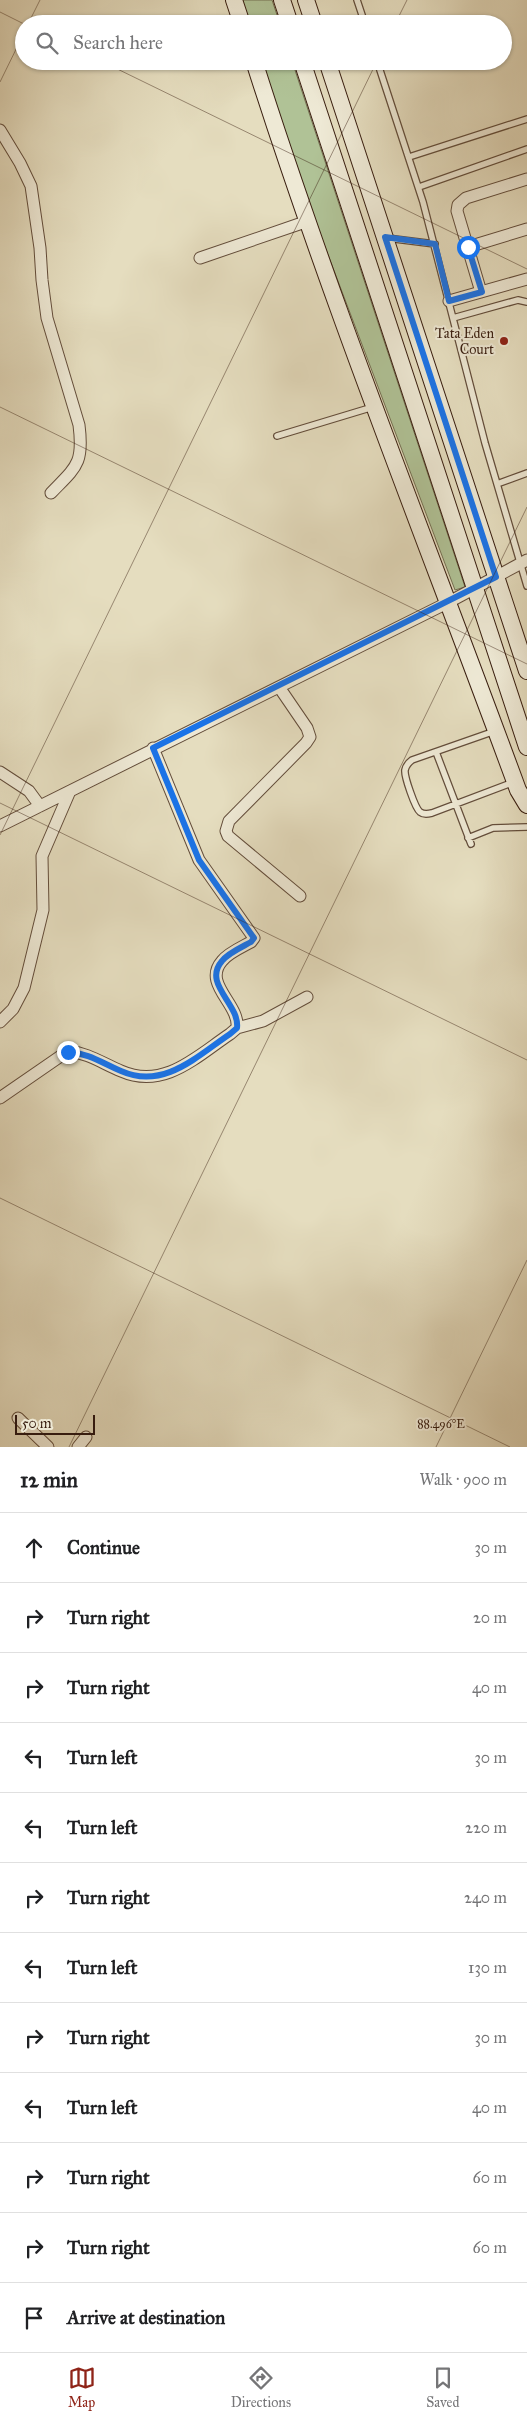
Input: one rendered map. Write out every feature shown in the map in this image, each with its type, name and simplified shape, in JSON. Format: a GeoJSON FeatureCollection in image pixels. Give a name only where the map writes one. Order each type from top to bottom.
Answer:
{"type":"FeatureCollection","features":[{"type":"Feature","properties":{"kind":"street"},"geometry":{"type":"LineString","coordinates":[[234,0],[239,15]]}},
{"type":"Feature","properties":{"kind":"street"},"geometry":{"type":"LineString","coordinates":[[282,0],[287,15]]}},
{"type":"Feature","properties":{"kind":"street"},"geometry":{"type":"LineString","coordinates":[[306,0],[311,15]]}},
{"type":"Feature","properties":{"kind":"street"},"geometry":{"type":"LineString","coordinates":[[257,70],[308,221],[375,406],[515,782],[527,805]]}},
{"type":"Feature","properties":{"kind":"street"},"geometry":{"type":"LineString","coordinates":[[305,70],[527,747]]}},
{"type":"Feature","properties":{"kind":"street"},"geometry":{"type":"LineString","coordinates":[[330,70],[527,671]]}},
{"type":"Feature","properties":{"kind":"street"},"geometry":{"type":"LineString","coordinates":[[0,130],[20,163],[31,186],[47,318],[79,425],[81,443],[80,457],[76,467],[51,493]]}},
{"type":"Feature","properties":{"kind":"street"},"geometry":{"type":"LineString","coordinates":[[482,292],[458,211],[458,205],[461,201],[527,180]]}},
{"type":"Feature","properties":{"kind":"street"},"geometry":{"type":"LineString","coordinates":[[200,258],[308,221]]}},
{"type":"Feature","properties":{"kind":"street"},"geometry":{"type":"LineString","coordinates":[[468,247],[527,229]]}},
{"type":"Feature","properties":{"kind":"street"},"geometry":{"type":"LineString","coordinates":[[449,301],[527,279]]}},
{"type":"Feature","properties":{"kind":"street"},"geometry":{"type":"LineString","coordinates":[[0,826],[475,589],[524,562]]}},
{"type":"Feature","properties":{"kind":"street"},"geometry":{"type":"LineString","coordinates":[[279,687],[307,728],[310,736],[306,743],[229,821],[226,831],[228,836],[300,896]]}},
{"type":"Feature","properties":{"kind":"street"},"geometry":{"type":"LineString","coordinates":[[153,748],[199,860],[254,938],[251,942],[222,960],[216,975],[217,984],[237,1014],[237,1028]]}},
{"type":"Feature","properties":{"kind":"street"},"geometry":{"type":"LineString","coordinates":[[0,772],[30,791],[40,806]]}},
{"type":"Feature","properties":{"kind":"street"},"geometry":{"type":"LineString","coordinates":[[0,1022],[14,1009],[24,988],[43,910],[42,856],[70,791]]}},
{"type":"Feature","properties":{"kind":"street"},"geometry":{"type":"LineString","coordinates":[[0,1098],[68,1052],[86,1054],[133,1076],[147,1078],[176,1071],[237,1028],[263,1020],[306,997]]}},
{"type":"Feature","properties":{"kind":"street"},"geometry":{"type":"LineString","coordinates":[[18,1418],[48,1447]]}},
{"type":"Feature","properties":{"kind":"street"},"geometry":{"type":"LineString","coordinates":[[78,1447],[86,1437]]}},
{"type":"Feature","properties":{"kind":"lane"},"geometry":{"type":"LineString","coordinates":[[357,0],[362,15]]}},
{"type":"Feature","properties":{"kind":"lane"},"geometry":{"type":"LineString","coordinates":[[380,70],[419,187],[497,484],[524,562],[527,586]]}},
{"type":"Feature","properties":{"kind":"lane"},"geometry":{"type":"LineString","coordinates":[[409,157],[527,119]]}},
{"type":"Feature","properties":{"kind":"lane"},"geometry":{"type":"LineString","coordinates":[[419,187],[527,149]]}},
{"type":"Feature","properties":{"kind":"lane"},"geometry":{"type":"LineString","coordinates":[[385,237],[435,244]]}},
{"type":"Feature","properties":{"kind":"lane"},"geometry":{"type":"LineString","coordinates":[[453,318],[518,300],[527,302]]}},
{"type":"Feature","properties":{"kind":"lane"},"geometry":{"type":"LineString","coordinates":[[277,436],[375,406]]}},
{"type":"Feature","properties":{"kind":"lane"},"geometry":{"type":"LineString","coordinates":[[497,484],[527,473]]}},
{"type":"Feature","properties":{"kind":"lane"},"geometry":{"type":"LineString","coordinates":[[497,730],[412,760],[405,768],[416,806],[425,814],[456,805],[515,782]]}},
{"type":"Feature","properties":{"kind":"lane"},"geometry":{"type":"LineString","coordinates":[[436,752],[470,841],[493,828],[527,827]]}},
{"type":"Feature","properties":{"kind":"green space"},"geometry":{"type":"Polygon","coordinates":[[[239,0],[272,0],[277,15],[245,15],[239,0]]]}},
{"type":"Feature","properties":{"kind":"green space"},"geometry":{"type":"Polygon","coordinates":[[[263,70],[295,70],[465,587],[455,590],[305,194],[263,70]]]}},
{"type":"Feature","properties":{"kind":"place","name":"Tata Eden Court"},"geometry":{"type":"Point","coordinates":[504,341]}},
{"type":"Feature","properties":{"kind":"route"},"geometry":{"type":"LineString","coordinates":[[68,1052],[80,1052],[92,1056],[120,1071],[133,1076],[147,1078],[176,1071],[237,1028],[237,1014],[217,984],[216,975],[222,960],[251,942],[254,938],[253,934],[209,878],[199,860],[153,748],[279,687],[496,577],[482,539],[385,237],[435,244],[449,301],[482,292],[468,247]]}}]}
